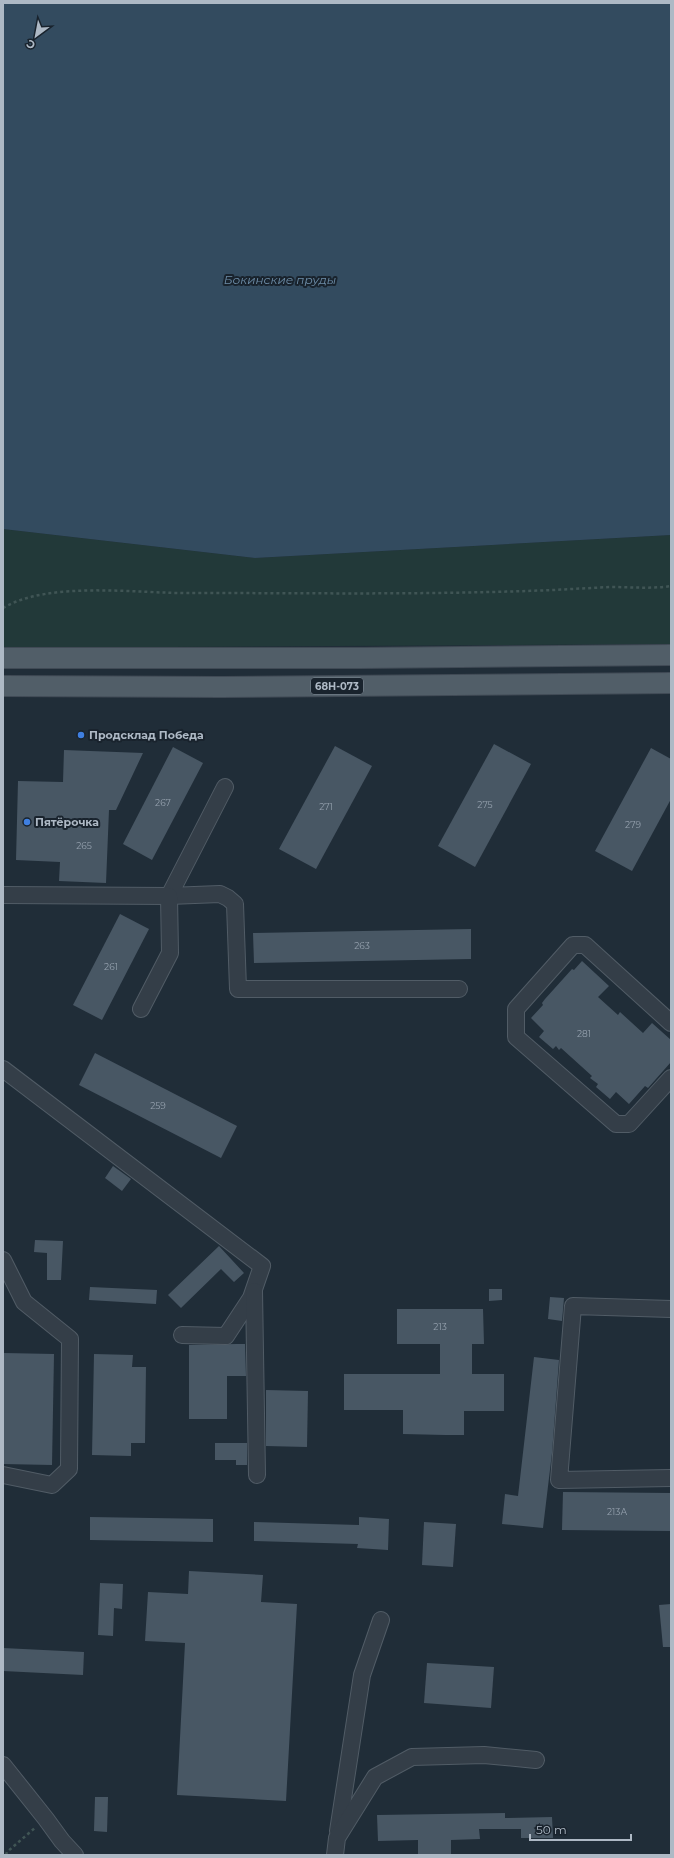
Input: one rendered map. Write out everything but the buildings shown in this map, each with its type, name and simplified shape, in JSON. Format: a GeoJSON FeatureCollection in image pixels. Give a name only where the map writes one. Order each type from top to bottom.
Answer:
{"type":"FeatureCollection","features":[{"type":"Feature","properties":{"kind":"main road"},"geometry":{"type":"LineString","coordinates":[[3,658],[671,656]]}},
{"type":"Feature","properties":{"kind":"main road","name":"68Н-073"},"geometry":{"type":"LineString","coordinates":[[3,686],[221,687],[671,683]]}},
{"type":"Feature","properties":{"kind":"lane"},"geometry":{"type":"LineString","coordinates":[[141,1009],[170,953],[168,896],[226,787]]}},
{"type":"Feature","properties":{"kind":"lane"},"geometry":{"type":"LineString","coordinates":[[3,895],[168,896],[220,894],[228,898],[234,904],[238,989],[459,989]]}},
{"type":"Feature","properties":{"kind":"lane"},"geometry":{"type":"LineString","coordinates":[[671,1023],[585,945],[573,945],[516,1009],[516,1037],[616,1124],[629,1124],[671,1078]]}},
{"type":"Feature","properties":{"kind":"lane"},"geometry":{"type":"LineString","coordinates":[[3,1069],[262,1266],[251,1298],[226,1336],[182,1335]]}},
{"type":"Feature","properties":{"kind":"lane"},"geometry":{"type":"LineString","coordinates":[[3,1260],[24,1302],[70,1339],[70,1469],[52,1485],[3,1475]]}},
{"type":"Feature","properties":{"kind":"lane"},"geometry":{"type":"LineString","coordinates":[[254,1287],[257,1475]]}},
{"type":"Feature","properties":{"kind":"lane"},"geometry":{"type":"LineString","coordinates":[[671,1309],[573,1306],[559,1480],[671,1478]]}},
{"type":"Feature","properties":{"kind":"lane"},"geometry":{"type":"LineString","coordinates":[[335,1855],[362,1675],[381,1620]]}},
{"type":"Feature","properties":{"kind":"lane"},"geometry":{"type":"LineString","coordinates":[[337,1838],[375,1777],[412,1757],[484,1755],[536,1760]]}},
{"type":"Feature","properties":{"kind":"lane"},"geometry":{"type":"LineString","coordinates":[[3,1765],[46,1818],[62,1841],[75,1855]]}},
{"type":"Feature","properties":{"kind":"path"},"geometry":{"type":"LineString","coordinates":[[3,608],[31,597],[64,592],[395,594],[482,593],[611,587],[659,588],[671,586]]}},
{"type":"Feature","properties":{"kind":"path"},"geometry":{"type":"LineString","coordinates":[[6,1855],[7,1852],[46,1818]]}},
{"type":"Feature","properties":{"kind":"green space"},"geometry":{"type":"Polygon","coordinates":[[[3,529],[255,558],[671,535],[671,644],[3,648],[3,529]]]}},
{"type":"Feature","properties":{"kind":"water","name":"Бокинские пруды"},"geometry":{"type":"Polygon","coordinates":[[[3,3],[671,3],[671,535],[255,558],[3,529],[3,3]]]}},
{"type":"Feature","properties":{"kind":"place","name":"Продсклад Победа"},"geometry":{"type":"Point","coordinates":[81,735]}},
{"type":"Feature","properties":{"kind":"place","name":"Пятёрочка"},"geometry":{"type":"Point","coordinates":[27,822]}}]}
